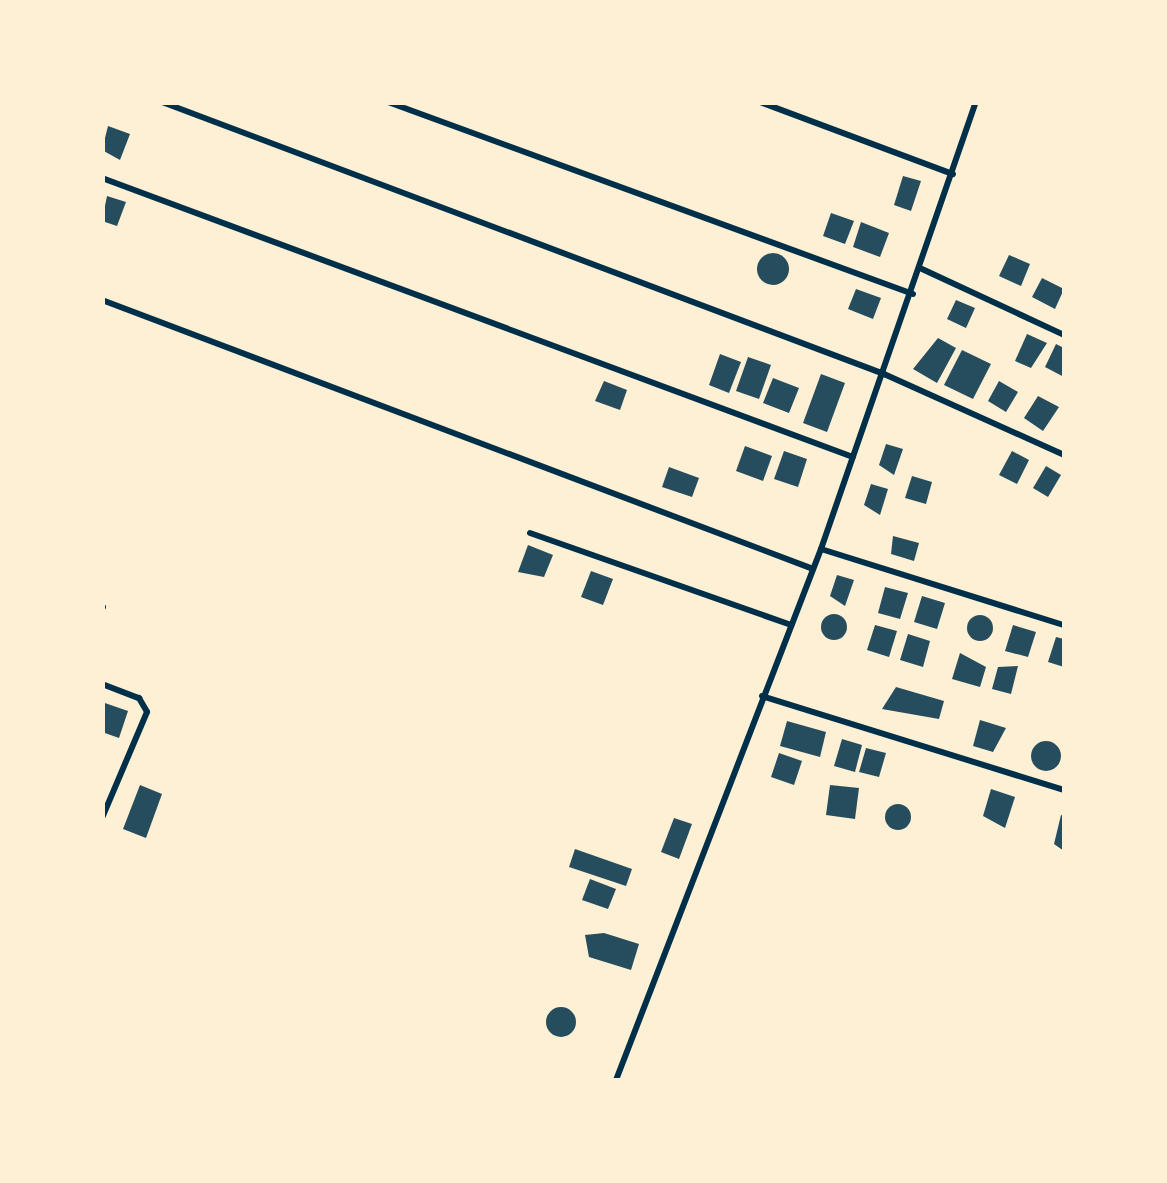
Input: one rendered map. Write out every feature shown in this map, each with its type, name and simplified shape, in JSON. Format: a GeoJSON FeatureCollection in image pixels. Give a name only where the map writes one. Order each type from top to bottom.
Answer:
{"type":"FeatureCollection","features":[{"type":"Feature","properties":{"kind":"street"},"geometry":{"type":"LineString","coordinates":[[162,102],[884,374],[1064,455]]}},
{"type":"Feature","properties":{"kind":"street"},"geometry":{"type":"LineString","coordinates":[[388,102],[913,294]]}},
{"type":"Feature","properties":{"kind":"street"},"geometry":{"type":"LineString","coordinates":[[760,102],[953,174]]}},
{"type":"Feature","properties":{"kind":"street"},"geometry":{"type":"LineString","coordinates":[[616,1080],[813,569],[922,269],[976,102]]}},
{"type":"Feature","properties":{"kind":"street"},"geometry":{"type":"LineString","coordinates":[[102,178],[853,457]]}},
{"type":"Feature","properties":{"kind":"street"},"geometry":{"type":"LineString","coordinates":[[922,269],[1064,335]]}},
{"type":"Feature","properties":{"kind":"street"},"geometry":{"type":"LineString","coordinates":[[102,300],[813,569]]}},
{"type":"Feature","properties":{"kind":"street"},"geometry":{"type":"LineString","coordinates":[[530,534],[791,625]]}},
{"type":"Feature","properties":{"kind":"street"},"geometry":{"type":"LineString","coordinates":[[820,548],[1064,625]]}},
{"type":"Feature","properties":{"kind":"street"},"geometry":{"type":"LineString","coordinates":[[102,684],[139,698],[147,712],[102,818]]}},
{"type":"Feature","properties":{"kind":"street"},"geometry":{"type":"LineString","coordinates":[[762,696],[1064,790]]}},
{"type":"Feature","properties":{"kind":"building"},"geometry":{"type":"Polygon","coordinates":[[[108,126],[130,134],[120,160],[102,150],[108,126]]]}},
{"type":"Feature","properties":{"kind":"building"},"geometry":{"type":"Polygon","coordinates":[[[903,176],[921,181],[911,211],[894,205],[903,176]]]}},
{"type":"Feature","properties":{"kind":"building"},"geometry":{"type":"Polygon","coordinates":[[[107,196],[126,202],[117,226],[102,221],[107,196]]]}},
{"type":"Feature","properties":{"kind":"building"},"geometry":{"type":"Polygon","coordinates":[[[831,213],[854,221],[845,244],[823,236],[831,213]]]}},
{"type":"Feature","properties":{"kind":"building"},"geometry":{"type":"Polygon","coordinates":[[[861,222],[889,233],[880,257],[853,247],[861,222]]]}},
{"type":"Feature","properties":{"kind":"building"},"geometry":{"type":"Polygon","coordinates":[[[773,253],[784,258],[789,269],[784,280],[773,285],[762,280],[757,269],[762,258],[773,253]]]}},
{"type":"Feature","properties":{"kind":"building"},"geometry":{"type":"Polygon","coordinates":[[[1009,255],[1030,264],[1021,286],[999,276],[1009,255]]]}},
{"type":"Feature","properties":{"kind":"building"},"geometry":{"type":"Polygon","coordinates":[[[1042,278],[1064,289],[1055,309],[1032,297],[1042,278]]]}},
{"type":"Feature","properties":{"kind":"building"},"geometry":{"type":"Polygon","coordinates":[[[856,289],[881,298],[873,319],[848,309],[856,289]]]}},
{"type":"Feature","properties":{"kind":"building"},"geometry":{"type":"Polygon","coordinates":[[[956,300],[975,308],[966,328],[947,319],[956,300]]]}},
{"type":"Feature","properties":{"kind":"building"},"geometry":{"type":"Polygon","coordinates":[[[1027,334],[1047,343],[1031,368],[1015,361],[1027,334]]]}},
{"type":"Feature","properties":{"kind":"building"},"geometry":{"type":"Polygon","coordinates":[[[938,338],[956,348],[937,383],[913,369],[938,338]]]}},
{"type":"Feature","properties":{"kind":"building"},"geometry":{"type":"Polygon","coordinates":[[[1056,344],[1064,348],[1064,377],[1045,367],[1056,344]]]}},
{"type":"Feature","properties":{"kind":"building"},"geometry":{"type":"Polygon","coordinates":[[[962,350],[991,364],[973,399],[944,385],[962,350]]]}},
{"type":"Feature","properties":{"kind":"building"},"geometry":{"type":"Polygon","coordinates":[[[720,354],[741,362],[729,393],[709,385],[720,354]]]}},
{"type":"Feature","properties":{"kind":"building"},"geometry":{"type":"Polygon","coordinates":[[[748,357],[771,365],[759,399],[736,391],[748,357]]]}},
{"type":"Feature","properties":{"kind":"building"},"geometry":{"type":"Polygon","coordinates":[[[821,374],[845,383],[827,432],[803,423],[821,374]]]}},
{"type":"Feature","properties":{"kind":"building"},"geometry":{"type":"Polygon","coordinates":[[[773,378],[799,388],[789,413],[763,403],[773,378]]]}},
{"type":"Feature","properties":{"kind":"building"},"geometry":{"type":"Polygon","coordinates":[[[604,381],[627,390],[620,410],[595,401],[604,381]]]}},
{"type":"Feature","properties":{"kind":"building"},"geometry":{"type":"Polygon","coordinates":[[[999,381],[1018,392],[1006,412],[988,401],[999,381]]]}},
{"type":"Feature","properties":{"kind":"building"},"geometry":{"type":"Polygon","coordinates":[[[1038,396],[1059,407],[1043,431],[1024,418],[1038,396]]]}},
{"type":"Feature","properties":{"kind":"building"},"geometry":{"type":"Polygon","coordinates":[[[886,444],[903,449],[894,475],[879,465],[886,444]]]}},
{"type":"Feature","properties":{"kind":"building"},"geometry":{"type":"Polygon","coordinates":[[[745,446],[772,456],[763,481],[736,471],[745,446]]]}},
{"type":"Feature","properties":{"kind":"building"},"geometry":{"type":"Polygon","coordinates":[[[784,451],[807,459],[798,487],[774,479],[784,451]]]}},
{"type":"Feature","properties":{"kind":"building"},"geometry":{"type":"Polygon","coordinates":[[[1012,451],[1029,460],[1017,484],[999,475],[1012,451]]]}},
{"type":"Feature","properties":{"kind":"building"},"geometry":{"type":"Polygon","coordinates":[[[1046,466],[1061,475],[1048,497],[1033,488],[1046,466]]]}},
{"type":"Feature","properties":{"kind":"building"},"geometry":{"type":"Polygon","coordinates":[[[669,467],[699,478],[692,497],[662,487],[669,467]]]}},
{"type":"Feature","properties":{"kind":"building"},"geometry":{"type":"Polygon","coordinates":[[[912,476],[932,482],[926,504],[905,498],[912,476]]]}},
{"type":"Feature","properties":{"kind":"building"},"geometry":{"type":"Polygon","coordinates":[[[871,484],[888,489],[880,515],[864,505],[871,484]]]}},
{"type":"Feature","properties":{"kind":"building"},"geometry":{"type":"Polygon","coordinates":[[[893,536],[919,543],[914,561],[891,554],[893,536]]]}},
{"type":"Feature","properties":{"kind":"building"},"geometry":{"type":"Polygon","coordinates":[[[528,545],[553,555],[544,577],[518,572],[528,545]]]}},
{"type":"Feature","properties":{"kind":"building"},"geometry":{"type":"Polygon","coordinates":[[[591,571],[613,579],[603,605],[581,597],[591,571]]]}},
{"type":"Feature","properties":{"kind":"building"},"geometry":{"type":"Polygon","coordinates":[[[837,575],[854,580],[845,606],[830,596],[837,575]]]}},
{"type":"Feature","properties":{"kind":"building"},"geometry":{"type":"Polygon","coordinates":[[[885,587],[908,593],[900,619],[878,613],[885,587]]]}},
{"type":"Feature","properties":{"kind":"building"},"geometry":{"type":"Polygon","coordinates":[[[922,596],[945,603],[937,629],[914,622],[922,596]]]}},
{"type":"Feature","properties":{"kind":"building"},"geometry":{"type":"Polygon","coordinates":[[[834,614],[843,618],[847,627],[843,636],[834,640],[825,636],[821,627],[825,618],[834,614]]]}},
{"type":"Feature","properties":{"kind":"building"},"geometry":{"type":"Polygon","coordinates":[[[980,615],[989,619],[993,628],[989,637],[980,641],[971,637],[967,628],[971,619],[980,615]]]}},
{"type":"Feature","properties":{"kind":"building"},"geometry":{"type":"Polygon","coordinates":[[[875,625],[897,631],[889,657],[867,650],[875,625]]]}},
{"type":"Feature","properties":{"kind":"building"},"geometry":{"type":"Polygon","coordinates":[[[1013,625],[1036,632],[1028,657],[1005,651],[1013,625]]]}},
{"type":"Feature","properties":{"kind":"building"},"geometry":{"type":"Polygon","coordinates":[[[908,634],[930,641],[923,667],[900,660],[908,634]]]}},
{"type":"Feature","properties":{"kind":"building"},"geometry":{"type":"Polygon","coordinates":[[[1056,637],[1064,639],[1064,667],[1048,662],[1056,637]]]}},
{"type":"Feature","properties":{"kind":"building"},"geometry":{"type":"Polygon","coordinates":[[[960,653],[986,667],[980,687],[952,679],[960,653]]]}},
{"type":"Feature","properties":{"kind":"building"},"geometry":{"type":"Polygon","coordinates":[[[1018,666],[1011,694],[992,689],[998,667],[1018,666]]]}},
{"type":"Feature","properties":{"kind":"building"},"geometry":{"type":"Polygon","coordinates":[[[896,687],[944,701],[939,719],[882,709],[896,687]]]}},
{"type":"Feature","properties":{"kind":"building"},"geometry":{"type":"Polygon","coordinates":[[[102,702],[128,711],[119,738],[102,732],[102,702]]]}},
{"type":"Feature","properties":{"kind":"building"},"geometry":{"type":"Polygon","coordinates":[[[980,720],[1006,728],[993,752],[973,746],[980,720]]]}},
{"type":"Feature","properties":{"kind":"building"},"geometry":{"type":"Polygon","coordinates":[[[787,721],[826,732],[820,757],[780,746],[787,721]]]}},
{"type":"Feature","properties":{"kind":"building"},"geometry":{"type":"Polygon","coordinates":[[[842,739],[862,745],[855,772],[834,766],[842,739]]]}},
{"type":"Feature","properties":{"kind":"building"},"geometry":{"type":"Polygon","coordinates":[[[1046,741],[1060,750],[1061,756],[1052,770],[1046,771],[1032,762],[1031,756],[1040,742],[1046,741]]]}},
{"type":"Feature","properties":{"kind":"building"},"geometry":{"type":"Polygon","coordinates":[[[866,748],[886,753],[879,777],[859,772],[866,748]]]}},
{"type":"Feature","properties":{"kind":"building"},"geometry":{"type":"Polygon","coordinates":[[[779,753],[802,761],[794,785],[771,777],[779,753]]]}},
{"type":"Feature","properties":{"kind":"building"},"geometry":{"type":"Polygon","coordinates":[[[140,785],[162,794],[146,838],[123,829],[140,785]]]}},
{"type":"Feature","properties":{"kind":"building"},"geometry":{"type":"Polygon","coordinates":[[[830,785],[859,788],[855,819],[826,815],[830,785]]]}},
{"type":"Feature","properties":{"kind":"building"},"geometry":{"type":"Polygon","coordinates":[[[991,789],[1015,797],[1005,828],[983,816],[991,789]]]}},
{"type":"Feature","properties":{"kind":"building"},"geometry":{"type":"Polygon","coordinates":[[[898,804],[907,808],[911,817],[907,826],[898,830],[889,826],[885,817],[889,808],[898,804]]]}},
{"type":"Feature","properties":{"kind":"building"},"geometry":{"type":"Polygon","coordinates":[[[1061,815],[1064,816],[1064,851],[1054,844],[1061,815]]]}},
{"type":"Feature","properties":{"kind":"building"},"geometry":{"type":"Polygon","coordinates":[[[674,818],[692,824],[679,859],[661,852],[674,818]]]}},
{"type":"Feature","properties":{"kind":"building"},"geometry":{"type":"Polygon","coordinates":[[[575,849],[632,869],[626,886],[569,867],[575,849]]]}},
{"type":"Feature","properties":{"kind":"building"},"geometry":{"type":"Polygon","coordinates":[[[590,879],[616,889],[608,909],[582,900],[590,879]]]}},
{"type":"Feature","properties":{"kind":"building"},"geometry":{"type":"Polygon","coordinates":[[[604,933],[639,944],[631,970],[589,957],[585,935],[604,933]]]}},
{"type":"Feature","properties":{"kind":"building"},"geometry":{"type":"Polygon","coordinates":[[[561,1007],[572,1011],[576,1022],[572,1033],[561,1037],[550,1033],[546,1022],[550,1011],[561,1007]]]}}]}
